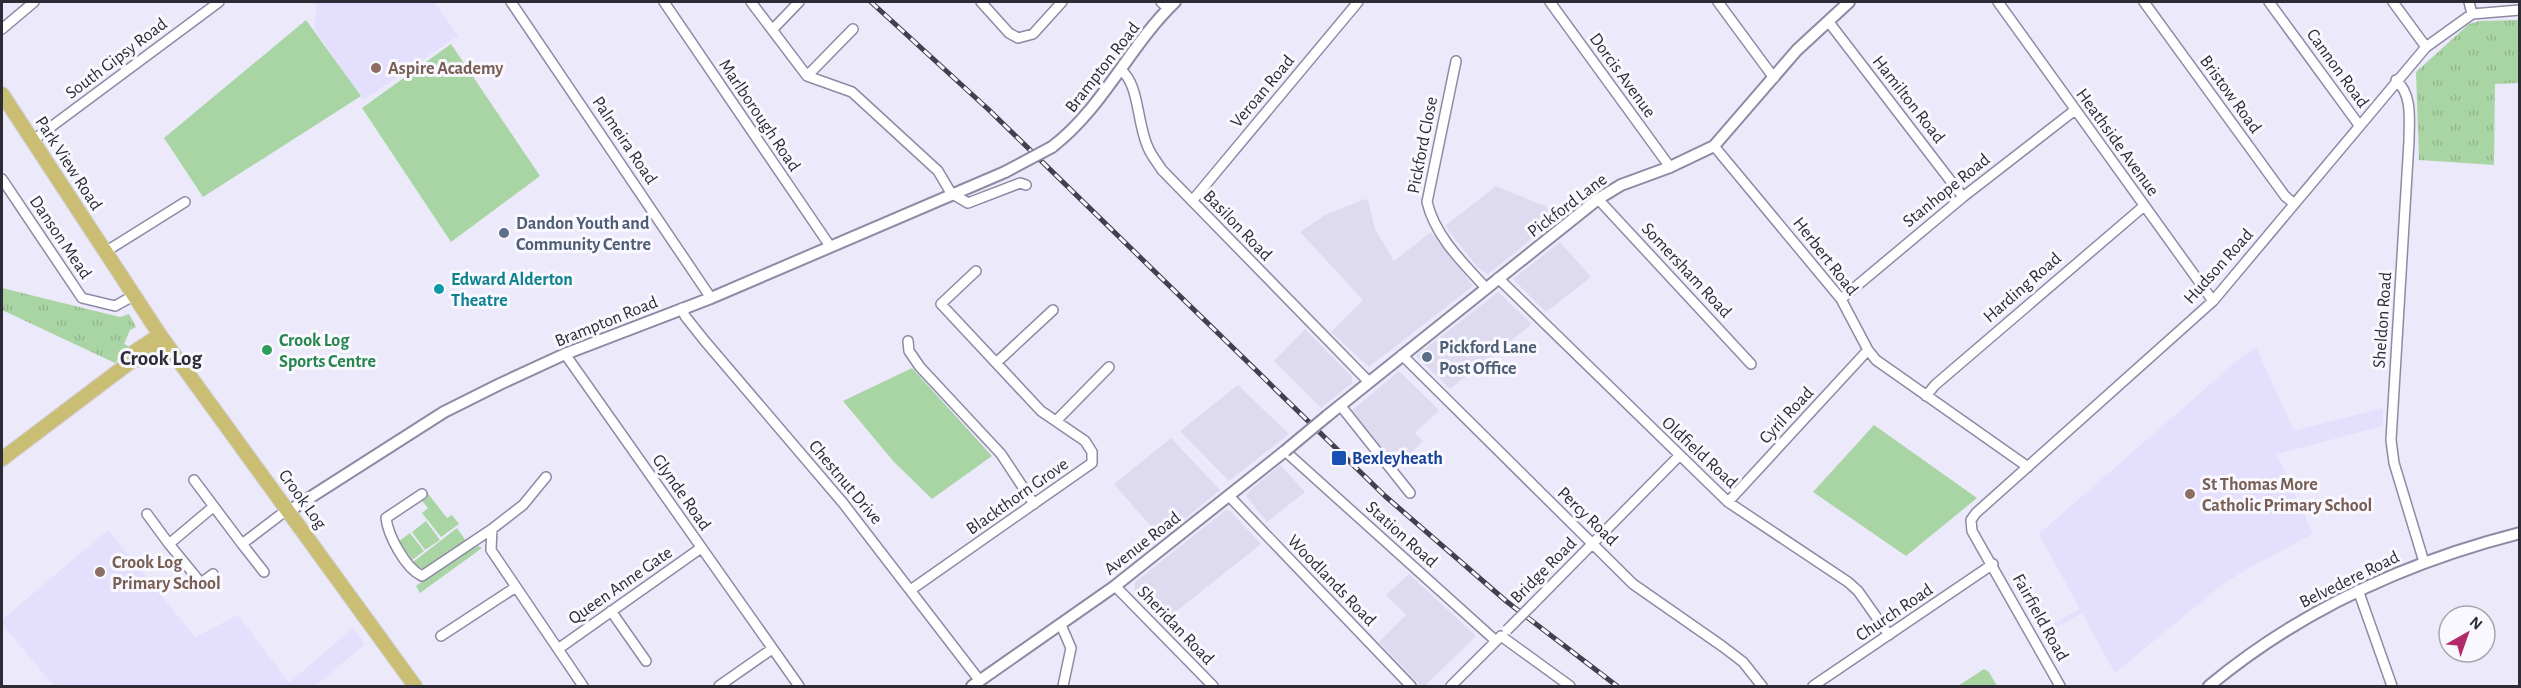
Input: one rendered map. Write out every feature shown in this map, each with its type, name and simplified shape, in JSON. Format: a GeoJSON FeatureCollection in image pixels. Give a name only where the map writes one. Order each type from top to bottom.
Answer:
{"type":"FeatureCollection","features":[{"type":"Feature","properties":{"kind":"main road","name":"Park View Road"},"geometry":{"type":"LineString","coordinates":[[2,94],[163,339]]}},
{"type":"Feature","properties":{"kind":"main road"},"geometry":{"type":"LineString","coordinates":[[2,459],[133,360],[134,352],[163,339]]}},
{"type":"Feature","properties":{"kind":"main road","name":"Crook Log"},"geometry":{"type":"LineString","coordinates":[[163,339],[289,510],[411,685]]}},
{"type":"Feature","properties":{"kind":"street"},"geometry":{"type":"LineString","coordinates":[[2,29],[34,2]]}},
{"type":"Feature","properties":{"kind":"street","name":"South Gipsy Road"},"geometry":{"type":"LineString","coordinates":[[32,141],[219,2]]}},
{"type":"Feature","properties":{"kind":"street","name":"Palmeira Road"},"geometry":{"type":"LineString","coordinates":[[511,2],[711,298]]}},
{"type":"Feature","properties":{"kind":"street","name":"Marlborough Road"},"geometry":{"type":"LineString","coordinates":[[664,2],[830,246]]}},
{"type":"Feature","properties":{"kind":"street"},"geometry":{"type":"LineString","coordinates":[[751,2],[807,76],[852,92],[938,171],[951,193],[968,203],[1020,183],[1026,185]]}},
{"type":"Feature","properties":{"kind":"street"},"geometry":{"type":"LineString","coordinates":[[772,30],[799,2]]}},
{"type":"Feature","properties":{"kind":"street"},"geometry":{"type":"LineString","coordinates":[[981,2],[1009,33],[1018,38],[1033,34],[1062,2]]}},
{"type":"Feature","properties":{"kind":"street","name":"Veroan Road"},"geometry":{"type":"LineString","coordinates":[[1192,201],[1358,2]]}},
{"type":"Feature","properties":{"kind":"street","name":"Dorcis Avenue"},"geometry":{"type":"LineString","coordinates":[[1550,2],[1670,167]]}},
{"type":"Feature","properties":{"kind":"street"},"geometry":{"type":"LineString","coordinates":[[1718,2],[1774,78]]}},
{"type":"Feature","properties":{"kind":"street","name":"Pickford Lane"},"geometry":{"type":"LineString","coordinates":[[1327,416],[1598,199],[1621,185],[1670,167],[1714,146],[1797,50],[1849,2]]}},
{"type":"Feature","properties":{"kind":"street","name":"Heathside Avenue"},"geometry":{"type":"LineString","coordinates":[[1998,2],[2213,301]]}},
{"type":"Feature","properties":{"kind":"street","name":"Bristow Road"},"geometry":{"type":"LineString","coordinates":[[2144,2],[2285,196],[2294,203]]}},
{"type":"Feature","properties":{"kind":"street","name":"Cannon Road"},"geometry":{"type":"LineString","coordinates":[[2269,2],[2359,125]]}},
{"type":"Feature","properties":{"kind":"street"},"geometry":{"type":"LineString","coordinates":[[2393,2],[2426,47]]}},
{"type":"Feature","properties":{"kind":"street"},"geometry":{"type":"LineString","coordinates":[[2469,2],[2472,14],[2520,10]]}},
{"type":"Feature","properties":{"kind":"street","name":"Brampton Road"},"geometry":{"type":"LineString","coordinates":[[289,510],[444,412],[565,354],[711,298],[1005,171],[1053,147],[1073,131],[1086,116],[1168,4]]}},
{"type":"Feature","properties":{"kind":"street","name":"Hudson Road"},"geometry":{"type":"LineString","coordinates":[[1993,564],[1972,531],[1971,520],[2213,301],[2396,80],[2426,47],[2472,14]]}},
{"type":"Feature","properties":{"kind":"street","name":"Hamilton Road"},"geometry":{"type":"LineString","coordinates":[[1828,21],[1963,197]]}},
{"type":"Feature","properties":{"kind":"street"},"geometry":{"type":"LineString","coordinates":[[807,76],[853,29]]}},
{"type":"Feature","properties":{"kind":"street","name":"Pickford Close"},"geometry":{"type":"LineString","coordinates":[[1455,62],[1427,202],[1431,220],[1486,288]]}},
{"type":"Feature","properties":{"kind":"street","name":"Basilon Road"},"geometry":{"type":"LineString","coordinates":[[1121,70],[1133,84],[1136,110],[1147,147],[1162,170],[1369,382]]}},
{"type":"Feature","properties":{"kind":"street","name":"Sheldon Road"},"geometry":{"type":"LineString","coordinates":[[2396,80],[2404,87],[2408,99],[2409,141],[2391,440],[2394,463],[2424,562]]}},
{"type":"Feature","properties":{"kind":"street","name":"Stanhope Road"},"geometry":{"type":"LineString","coordinates":[[1841,299],[1963,197],[2075,110]]}},
{"type":"Feature","properties":{"kind":"street","name":"Herbert Road"},"geometry":{"type":"LineString","coordinates":[[1714,146],[1841,299],[1868,350],[1876,360],[2028,467]]}},
{"type":"Feature","properties":{"kind":"street","name":"Danson Mead"},"geometry":{"type":"LineString","coordinates":[[2,179],[82,298],[115,306],[133,296]]}},
{"type":"Feature","properties":{"kind":"street","name":"Somersham Road"},"geometry":{"type":"LineString","coordinates":[[1598,199],[1751,364]]}},
{"type":"Feature","properties":{"kind":"street"},"geometry":{"type":"LineString","coordinates":[[105,252],[185,202]]}},
{"type":"Feature","properties":{"kind":"street","name":"Harding Road"},"geometry":{"type":"LineString","coordinates":[[1926,396],[2007,322],[2144,206]]}},
{"type":"Feature","properties":{"kind":"street","name":"Blackthorn Grove"},"geometry":{"type":"LineString","coordinates":[[912,589],[1092,463],[1092,452],[1085,441],[1041,411],[941,304],[976,272]]}},
{"type":"Feature","properties":{"kind":"street","name":"Oldfield Road"},"geometry":{"type":"LineString","coordinates":[[1498,278],[1678,457],[1728,502],[1858,591],[1889,635]]}},
{"type":"Feature","properties":{"kind":"street","name":"Chestnut Drive"},"geometry":{"type":"LineString","coordinates":[[682,308],[685,316],[704,340],[912,589],[976,684]]}},
{"type":"Feature","properties":{"kind":"street"},"geometry":{"type":"LineString","coordinates":[[996,363],[1053,310]]}},
{"type":"Feature","properties":{"kind":"street"},"geometry":{"type":"LineString","coordinates":[[908,341],[909,351],[920,367],[1001,454],[1035,504]]}},
{"type":"Feature","properties":{"kind":"street","name":"Cyril Road"},"geometry":{"type":"LineString","coordinates":[[1728,502],[1868,350]]}},
{"type":"Feature","properties":{"kind":"street","name":"Glynde Road"},"geometry":{"type":"LineString","coordinates":[[565,354],[799,687]]}},
{"type":"Feature","properties":{"kind":"street","name":"Percy Road"},"geometry":{"type":"LineString","coordinates":[[1402,355],[1633,584],[1743,662],[1762,687]]}},
{"type":"Feature","properties":{"kind":"street"},"geometry":{"type":"LineString","coordinates":[[1056,421],[1109,367]]}},
{"type":"Feature","properties":{"kind":"street"},"geometry":{"type":"LineString","coordinates":[[1340,405],[1410,493]]}},
{"type":"Feature","properties":{"kind":"street","name":"Avenue Road"},"geometry":{"type":"LineString","coordinates":[[976,684],[1115,586],[1327,416]]}},
{"type":"Feature","properties":{"kind":"street","name":"Station Road"},"geometry":{"type":"LineString","coordinates":[[1285,451],[1502,636],[1570,687]]}},
{"type":"Feature","properties":{"kind":"street","name":"Bridge Road"},"geometry":{"type":"LineString","coordinates":[[1450,687],[1678,457]]}},
{"type":"Feature","properties":{"kind":"street"},"geometry":{"type":"LineString","coordinates":[[422,495],[386,518],[387,529],[414,572],[422,576],[492,529],[523,505],[546,477]]}},
{"type":"Feature","properties":{"kind":"street"},"geometry":{"type":"LineString","coordinates":[[194,480],[264,572]]}},
{"type":"Feature","properties":{"kind":"street","name":"Woodlands Road"},"geometry":{"type":"LineString","coordinates":[[1229,496],[1411,687]]}},
{"type":"Feature","properties":{"kind":"street"},"geometry":{"type":"LineString","coordinates":[[169,544],[213,507]]}},
{"type":"Feature","properties":{"kind":"street"},"geometry":{"type":"LineString","coordinates":[[242,544],[289,510]]}},
{"type":"Feature","properties":{"kind":"street"},"geometry":{"type":"LineString","coordinates":[[147,514],[201,583],[213,574]]}},
{"type":"Feature","properties":{"kind":"street"},"geometry":{"type":"LineString","coordinates":[[492,529],[491,550],[583,687]]}},
{"type":"Feature","properties":{"kind":"street","name":"Belvedere Road"},"geometry":{"type":"LineString","coordinates":[[2209,687],[2262,646],[2358,590],[2424,562],[2520,533]]}},
{"type":"Feature","properties":{"kind":"street","name":"Queen Anne Gate"},"geometry":{"type":"LineString","coordinates":[[558,649],[701,548]]}},
{"type":"Feature","properties":{"kind":"street","name":"Church Road"},"geometry":{"type":"LineString","coordinates":[[1813,687],[1993,564]]}},
{"type":"Feature","properties":{"kind":"street","name":"Fairfield Road"},"geometry":{"type":"LineString","coordinates":[[1993,564],[2060,687]]}},
{"type":"Feature","properties":{"kind":"street","name":"Sheridan Road"},"geometry":{"type":"LineString","coordinates":[[1115,586],[1213,687]]}},
{"type":"Feature","properties":{"kind":"street"},"geometry":{"type":"LineString","coordinates":[[441,636],[516,587]]}},
{"type":"Feature","properties":{"kind":"street"},"geometry":{"type":"LineString","coordinates":[[2358,590],[2392,687]]}},
{"type":"Feature","properties":{"kind":"street"},"geometry":{"type":"LineString","coordinates":[[611,611],[646,661]]}},
{"type":"Feature","properties":{"kind":"street"},"geometry":{"type":"LineString","coordinates":[[1061,625],[1068,635],[1071,648],[1063,687]]}},
{"type":"Feature","properties":{"kind":"street"},"geometry":{"type":"LineString","coordinates":[[719,687],[772,649]]}},
{"type":"Feature","properties":{"kind":"shaded area","name":"Aspire Academy"},"geometry":{"type":"Polygon","coordinates":[[[313,2],[434,2],[458,36],[363,100],[314,28],[317,7],[313,2]]]}},
{"type":"Feature","properties":{"kind":"shaded area"},"geometry":{"type":"Polygon","coordinates":[[[1496,186],[1563,214],[1488,274],[1478,268],[1445,226],[1496,186]]]}},
{"type":"Feature","properties":{"kind":"shaded area"},"geometry":{"type":"Polygon","coordinates":[[[1365,199],[1368,200],[1375,229],[1394,261],[1431,232],[1473,286],[1369,367],[1331,332],[1363,300],[1300,232],[1325,215],[1365,199]]]}},
{"type":"Feature","properties":{"kind":"shaded area"},"geometry":{"type":"Polygon","coordinates":[[[1560,242],[1591,277],[1546,312],[1513,279],[1560,242]]]}},
{"type":"Feature","properties":{"kind":"shaded area"},"geometry":{"type":"Polygon","coordinates":[[[1498,292],[1532,324],[1450,389],[1416,356],[1498,292]]]}},
{"type":"Feature","properties":{"kind":"shaded area"},"geometry":{"type":"Polygon","coordinates":[[[1305,329],[1352,377],[1352,383],[1321,408],[1274,361],[1305,329]]]}},
{"type":"Feature","properties":{"kind":"shaded area","name":"St Thomas More Catholic Primary School"},"geometry":{"type":"Polygon","coordinates":[[[2256,347],[2294,431],[2383,408],[2383,426],[2277,454],[2313,534],[2247,569],[2219,587],[2115,673],[2082,613],[2042,635],[2040,631],[2080,609],[2039,534],[2256,347]]]}},
{"type":"Feature","properties":{"kind":"shaded area"},"geometry":{"type":"Polygon","coordinates":[[[1399,371],[1439,410],[1415,433],[1423,441],[1408,456],[1403,450],[1383,453],[1351,411],[1399,371]]]}},
{"type":"Feature","properties":{"kind":"shaded area"},"geometry":{"type":"Polygon","coordinates":[[[1238,385],[1289,434],[1229,481],[1180,431],[1238,385]]]}},
{"type":"Feature","properties":{"kind":"shaded area"},"geometry":{"type":"Polygon","coordinates":[[[1171,438],[1220,490],[1161,538],[1114,484],[1171,438]]]}},
{"type":"Feature","properties":{"kind":"shaded area"},"geometry":{"type":"Polygon","coordinates":[[[1280,465],[1305,492],[1267,522],[1245,495],[1280,465]]]}},
{"type":"Feature","properties":{"kind":"shaded area"},"geometry":{"type":"Polygon","coordinates":[[[1226,510],[1230,511],[1261,544],[1164,621],[1134,590],[1135,582],[1226,510]]]}},
{"type":"Feature","properties":{"kind":"shaded area","name":"Crook Log Primary School"},"geometry":{"type":"Polygon","coordinates":[[[108,530],[195,637],[238,615],[289,683],[353,628],[365,644],[315,686],[54,686],[2,624],[2,620],[108,530]]]}},
{"type":"Feature","properties":{"kind":"shaded area"},"geometry":{"type":"Polygon","coordinates":[[[1409,574],[1476,636],[1425,686],[1421,686],[1379,642],[1406,615],[1386,595],[1409,574]]]}},
{"type":"Feature","properties":{"kind":"green space"},"geometry":{"type":"Polygon","coordinates":[[[306,20],[361,96],[203,197],[164,138],[306,20]]]}},
{"type":"Feature","properties":{"kind":"green space"},"geometry":{"type":"Polygon","coordinates":[[[2519,20],[2519,83],[2495,84],[2494,165],[2419,160],[2416,72],[2469,24],[2480,21],[2519,20]]]}},
{"type":"Feature","properties":{"kind":"green space"},"geometry":{"type":"Polygon","coordinates":[[[451,44],[540,176],[451,242],[362,108],[451,44]]]}},
{"type":"Feature","properties":{"kind":"green space"},"geometry":{"type":"Polygon","coordinates":[[[2,288],[120,317],[129,314],[136,327],[130,330],[124,344],[130,347],[115,363],[2,310],[2,288]]]}},
{"type":"Feature","properties":{"kind":"green space"},"geometry":{"type":"Polygon","coordinates":[[[912,368],[992,456],[932,499],[894,462],[843,401],[912,368]]]}},
{"type":"Feature","properties":{"kind":"green space"},"geometry":{"type":"Polygon","coordinates":[[[1874,425],[1977,498],[1906,556],[1813,492],[1874,425]]]}},
{"type":"Feature","properties":{"kind":"green space"},"geometry":{"type":"Polygon","coordinates":[[[426,491],[447,518],[452,515],[459,524],[441,537],[422,513],[428,508],[422,501],[427,498],[424,493],[426,491]]]}},
{"type":"Feature","properties":{"kind":"green space"},"geometry":{"type":"Polygon","coordinates":[[[426,521],[440,540],[425,550],[412,532],[426,521]]]}},
{"type":"Feature","properties":{"kind":"green space"},"geometry":{"type":"Polygon","coordinates":[[[457,528],[466,541],[427,569],[416,567],[413,562],[457,528]]]}},
{"type":"Feature","properties":{"kind":"green space"},"geometry":{"type":"Polygon","coordinates":[[[410,533],[424,551],[412,560],[399,541],[410,533]]]}},
{"type":"Feature","properties":{"kind":"green space"},"geometry":{"type":"Polygon","coordinates":[[[478,546],[482,548],[420,593],[416,586],[470,547],[472,549],[478,546]]]}},
{"type":"Feature","properties":{"kind":"green space"},"geometry":{"type":"Polygon","coordinates":[[[1984,669],[1989,672],[1997,686],[1958,686],[1984,669]]]}},
{"type":"Feature","properties":{"kind":"railway"},"geometry":{"type":"LineString","coordinates":[[871,2],[989,110],[1385,496],[1506,601],[1617,686]]}},
{"type":"Feature","properties":{"kind":"place","name":"Aspire Academy"},"geometry":{"type":"Point","coordinates":[376,68]}},
{"type":"Feature","properties":{"kind":"place","name":"Dandon Youth and Community Centre"},"geometry":{"type":"Point","coordinates":[504,233]}},
{"type":"Feature","properties":{"kind":"place","name":"Edward Alderton Theatre"},"geometry":{"type":"Point","coordinates":[439,289]}},
{"type":"Feature","properties":{"kind":"place","name":"Crook Log Sports Centre"},"geometry":{"type":"Point","coordinates":[267,350]}},
{"type":"Feature","properties":{"kind":"place","name":"Pickford Lane Post Office"},"geometry":{"type":"Point","coordinates":[1427,357]}},
{"type":"Feature","properties":{"kind":"place","name":"Bexleyheath"},"geometry":{"type":"Point","coordinates":[1339,458]}},
{"type":"Feature","properties":{"kind":"place","name":"St Thomas More Catholic Primary School"},"geometry":{"type":"Point","coordinates":[2190,494]}},
{"type":"Feature","properties":{"kind":"place","name":"Crook Log Primary School"},"geometry":{"type":"Point","coordinates":[100,572]}},
{"type":"Feature","properties":{"kind":"district","name":"Crook Log"},"geometry":{"type":"Point","coordinates":[161,358]}}]}
